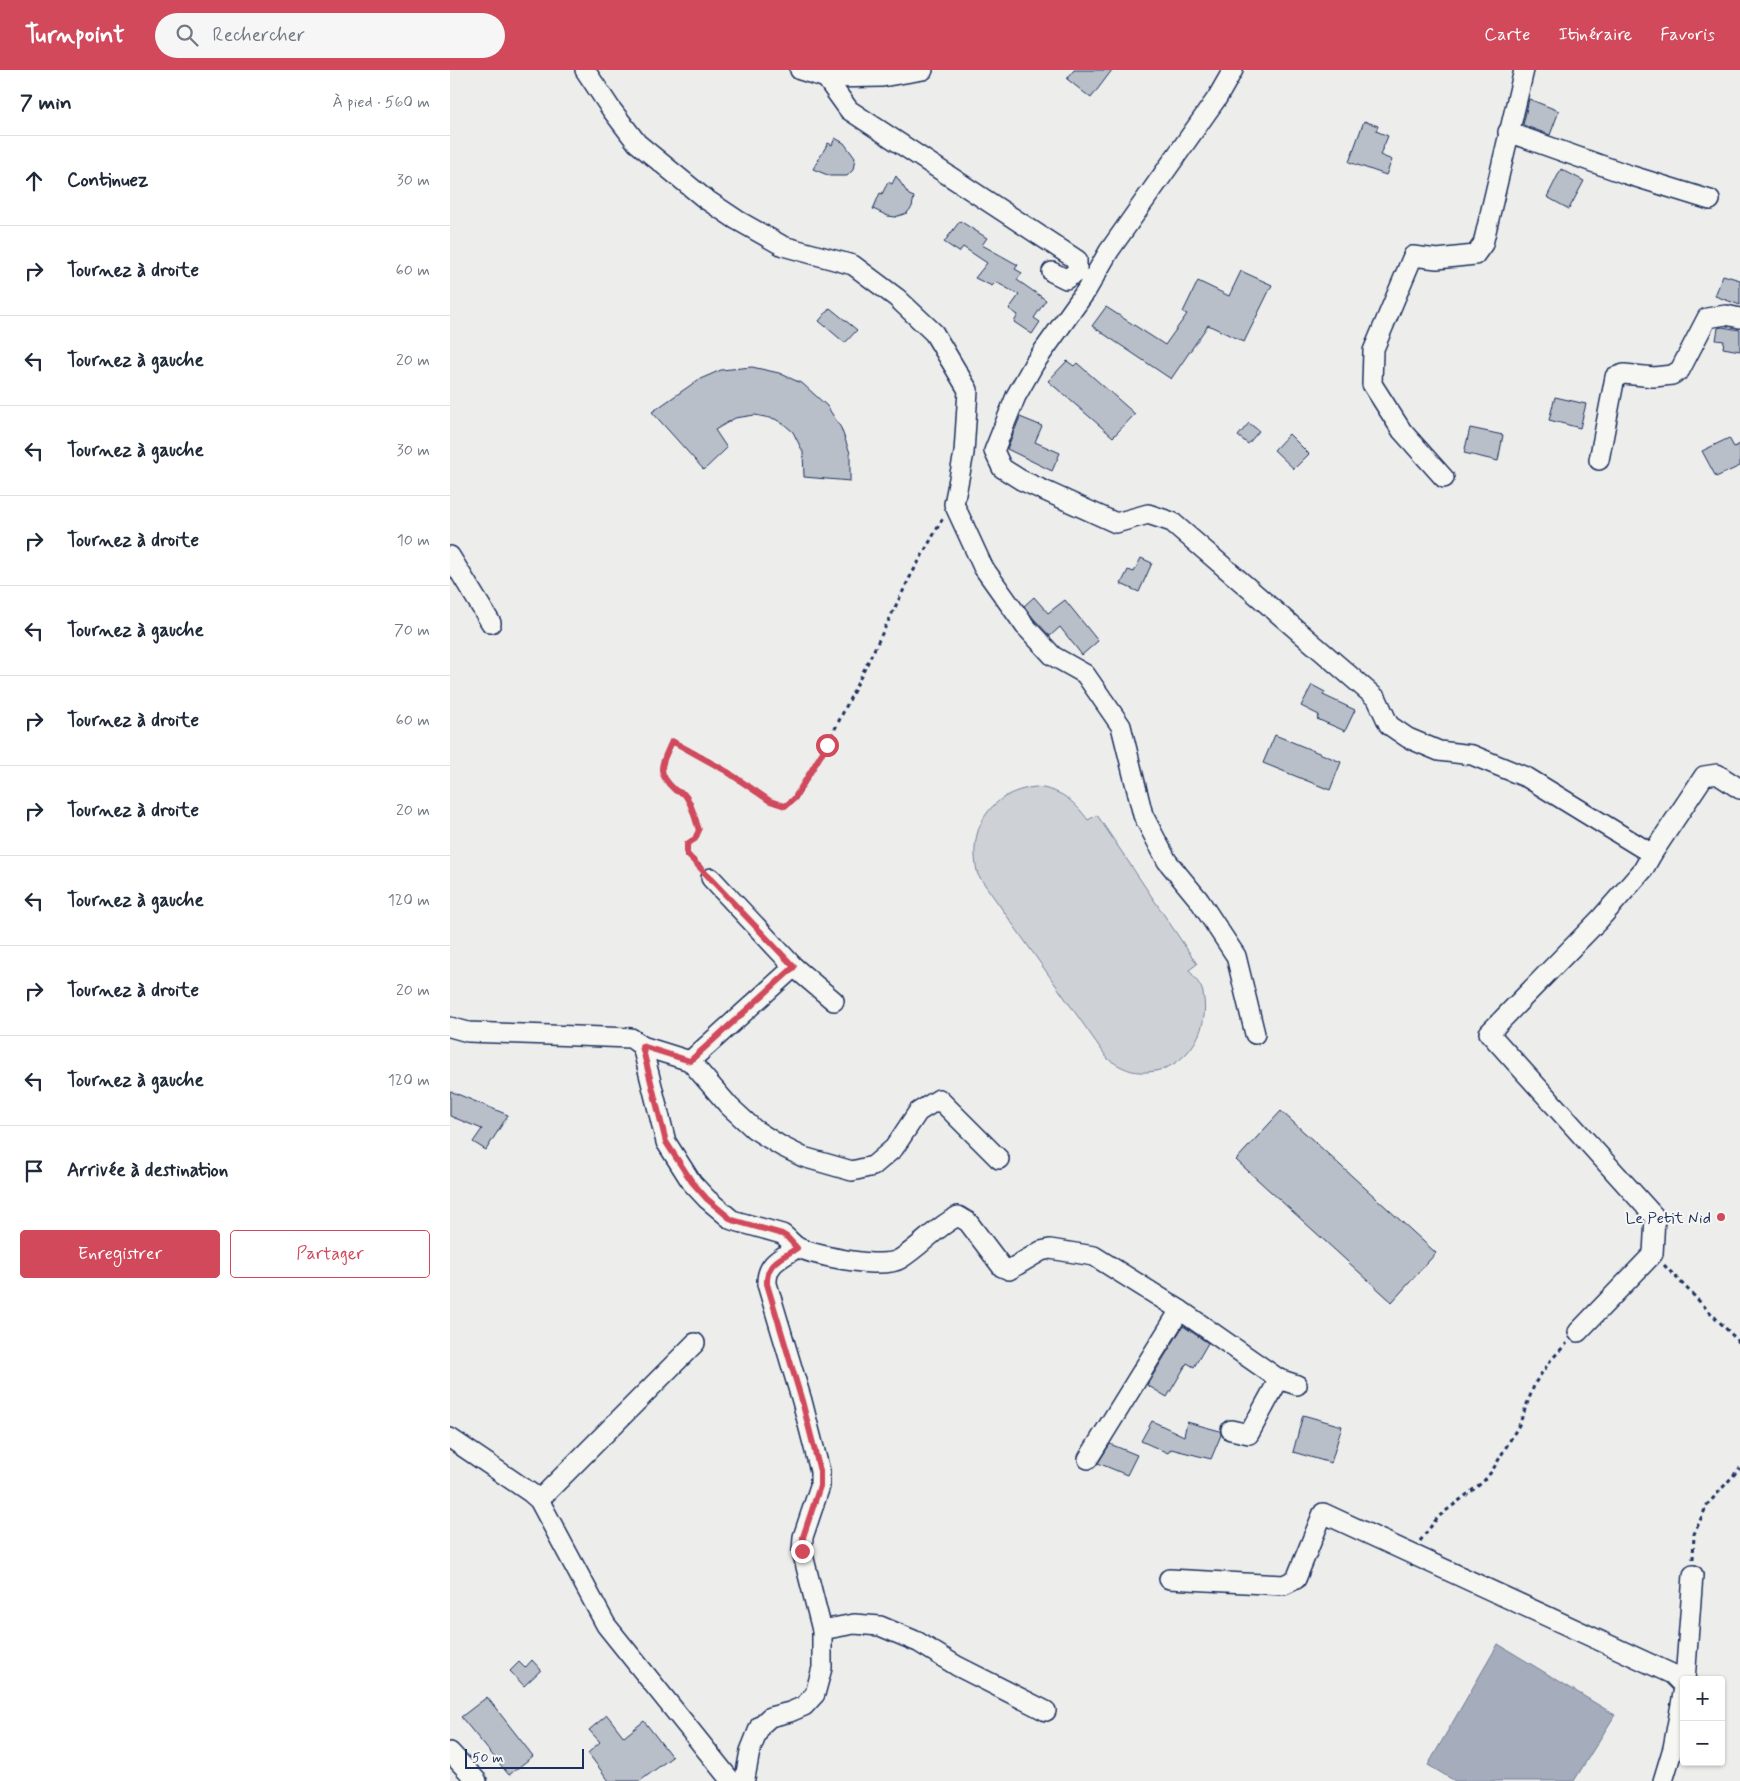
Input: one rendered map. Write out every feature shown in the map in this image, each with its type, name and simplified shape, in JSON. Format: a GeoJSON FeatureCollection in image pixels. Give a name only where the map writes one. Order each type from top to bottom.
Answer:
{"type":"FeatureCollection","features":[{"type":"Feature","properties":{"kind":"street"},"geometry":{"type":"LineString","coordinates":[[585,70],[637,143],[704,198],[737,220],[783,246],[853,265],[897,298],[934,333],[968,390],[964,453],[954,504],[983,567],[1026,626],[1053,656],[1085,674],[1121,726],[1143,815],[1167,861],[1199,900],[1236,956],[1256,1034]]}},
{"type":"Feature","properties":{"kind":"street"},"geometry":{"type":"LineString","coordinates":[[800,70],[826,78],[882,77],[923,70]]}},
{"type":"Feature","properties":{"kind":"street"},"geometry":{"type":"LineString","coordinates":[[1233,70],[1217,98],[1109,250],[1086,291],[1034,364],[1016,396],[994,451],[1002,468],[1021,480],[1116,523],[1148,514],[1172,522],[1377,699],[1390,725],[1408,738],[1438,751],[1472,754],[1528,778],[1652,854]]}},
{"type":"Feature","properties":{"kind":"street"},"geometry":{"type":"LineString","coordinates":[[1444,478],[1402,431],[1372,384],[1373,351],[1413,256],[1437,259],[1475,255],[1483,244],[1524,70]]}},
{"type":"Feature","properties":{"kind":"street"},"geometry":{"type":"LineString","coordinates":[[826,78],[849,110],[1078,260],[1076,272],[1066,279],[1052,272]]}},
{"type":"Feature","properties":{"kind":"street"},"geometry":{"type":"LineString","coordinates":[[1508,132],[1626,174],[1710,200]]}},
{"type":"Feature","properties":{"kind":"street"},"geometry":{"type":"LineString","coordinates":[[1599,460],[1615,377],[1624,374],[1654,377],[1672,375],[1680,370],[1707,318],[1726,316],[1740,318]]}},
{"type":"Feature","properties":{"kind":"street"},"geometry":{"type":"LineString","coordinates":[[450,556],[491,623]]}},
{"type":"Feature","properties":{"kind":"street"},"geometry":{"type":"LineString","coordinates":[[1578,1332],[1653,1254],[1655,1217],[1488,1032],[1599,920],[1643,870],[1704,776],[1717,774],[1740,789]]}},
{"type":"Feature","properties":{"kind":"street"},"geometry":{"type":"LineString","coordinates":[[712,878],[794,967],[834,1001]]}},
{"type":"Feature","properties":{"kind":"street"},"geometry":{"type":"LineString","coordinates":[[690,1061],[794,967]]}},
{"type":"Feature","properties":{"kind":"street"},"geometry":{"type":"LineString","coordinates":[[450,1027],[468,1032],[631,1038],[642,1046],[690,1061],[723,1100],[754,1129],[803,1157],[852,1171],[873,1166],[894,1148],[918,1112],[939,1099],[999,1159]]}},
{"type":"Feature","properties":{"kind":"street"},"geometry":{"type":"LineString","coordinates":[[642,1046],[666,1142],[692,1182],[707,1199],[732,1220],[782,1234],[797,1248],[842,1260],[887,1263],[900,1259],[947,1222],[958,1216],[968,1222],[1002,1268],[1009,1270],[1041,1251],[1050,1249],[1094,1256],[1180,1310],[1288,1382],[1249,1434],[1231,1430]]}},
{"type":"Feature","properties":{"kind":"street"},"geometry":{"type":"LineString","coordinates":[[743,1781],[750,1751],[760,1726],[770,1717],[804,1706],[815,1694],[822,1668],[822,1630],[802,1551],[803,1537],[820,1486],[820,1471],[802,1401],[767,1284],[767,1274],[770,1266],[797,1248]]}},
{"type":"Feature","properties":{"kind":"street"},"geometry":{"type":"LineString","coordinates":[[1088,1459],[1180,1310]]}},
{"type":"Feature","properties":{"kind":"street"},"geometry":{"type":"LineString","coordinates":[[539,1500],[696,1343]]}},
{"type":"Feature","properties":{"kind":"street"},"geometry":{"type":"LineString","coordinates":[[450,1438],[531,1492],[539,1500],[606,1625],[731,1781]]}},
{"type":"Feature","properties":{"kind":"street"},"geometry":{"type":"LineString","coordinates":[[1169,1579],[1284,1585],[1296,1579],[1323,1513],[1412,1553],[1680,1682]]}},
{"type":"Feature","properties":{"kind":"street"},"geometry":{"type":"LineString","coordinates":[[1682,1676],[1693,1575]]}},
{"type":"Feature","properties":{"kind":"street"},"geometry":{"type":"LineString","coordinates":[[822,1630],[854,1624],[880,1626],[918,1642],[957,1666],[1046,1711]]}},
{"type":"Feature","properties":{"kind":"street"},"geometry":{"type":"LineString","coordinates":[[1663,1781],[1673,1748],[1680,1690]]}},
{"type":"Feature","properties":{"kind":"street"},"geometry":{"type":"LineString","coordinates":[[450,1754],[477,1781]]}},
{"type":"Feature","properties":{"kind":"path"},"geometry":{"type":"LineString","coordinates":[[712,878],[687,854],[687,844],[695,839],[699,830],[689,803],[684,794],[675,790],[662,776],[661,766],[672,741],[726,771],[770,801],[785,806],[794,799],[827,745],[910,579],[941,522]]}},
{"type":"Feature","properties":{"kind":"path"},"geometry":{"type":"LineString","coordinates":[[1653,1254],[1740,1343]]}},
{"type":"Feature","properties":{"kind":"path"},"geometry":{"type":"LineString","coordinates":[[1412,1553],[1438,1517],[1483,1482],[1492,1472],[1519,1425],[1535,1384],[1550,1361],[1578,1332]]}},
{"type":"Feature","properties":{"kind":"path"},"geometry":{"type":"LineString","coordinates":[[1693,1575],[1694,1534],[1708,1505],[1740,1468]]}},
{"type":"Feature","properties":{"kind":"shaded area"},"geometry":{"type":"Polygon","coordinates":[[[1035,787],[1052,790],[1066,797],[1088,820],[1097,815],[1197,964],[1189,970],[1198,981],[1202,990],[1205,1008],[1203,1023],[1191,1049],[1169,1067],[1155,1071],[1136,1072],[1123,1068],[1108,1059],[978,875],[975,843],[985,816],[994,805],[1005,797],[1019,790],[1035,787]]]}},
{"type":"Feature","properties":{"kind":"water"},"geometry":{"type":"Polygon","coordinates":[[[1498,1644],[1615,1715],[1574,1781],[1455,1781],[1428,1765],[1498,1644]]]}},
{"type":"Feature","properties":{"kind":"building"},"geometry":{"type":"Polygon","coordinates":[[[1074,70],[1112,70],[1091,98],[1067,79],[1074,70]]]}},
{"type":"Feature","properties":{"kind":"building"},"geometry":{"type":"Polygon","coordinates":[[[1529,99],[1559,111],[1550,135],[1523,125],[1529,99]]]}},
{"type":"Feature","properties":{"kind":"building"},"geometry":{"type":"Polygon","coordinates":[[[1364,121],[1378,126],[1376,131],[1388,136],[1380,155],[1392,160],[1386,175],[1349,162],[1364,121]]]}},
{"type":"Feature","properties":{"kind":"building"},"geometry":{"type":"Polygon","coordinates":[[[835,138],[844,143],[855,158],[853,170],[847,176],[830,176],[813,169],[828,143],[832,145],[835,138]]]}},
{"type":"Feature","properties":{"kind":"building"},"geometry":{"type":"Polygon","coordinates":[[[1561,169],[1584,181],[1569,209],[1547,197],[1561,169]]]}},
{"type":"Feature","properties":{"kind":"building"},"geometry":{"type":"Polygon","coordinates":[[[896,176],[909,195],[914,197],[912,207],[907,213],[895,217],[873,209],[880,193],[882,194],[888,182],[892,184],[896,176]]]}},
{"type":"Feature","properties":{"kind":"building"},"geometry":{"type":"Polygon","coordinates":[[[960,221],[987,238],[982,245],[1018,265],[1015,269],[1022,273],[1017,280],[1046,300],[1034,318],[1040,322],[1032,334],[1014,322],[1018,315],[1009,309],[1019,295],[996,282],[992,286],[975,278],[987,263],[963,247],[959,252],[944,242],[960,221]]]}},
{"type":"Feature","properties":{"kind":"building"},"geometry":{"type":"Polygon","coordinates":[[[1241,271],[1272,285],[1244,342],[1208,325],[1171,379],[1092,326],[1106,307],[1165,345],[1187,314],[1183,312],[1198,281],[1229,296],[1241,271]]]}},
{"type":"Feature","properties":{"kind":"building"},"geometry":{"type":"Polygon","coordinates":[[[1723,275],[1740,280],[1740,305],[1715,296],[1723,275]]]}},
{"type":"Feature","properties":{"kind":"building"},"geometry":{"type":"Polygon","coordinates":[[[830,308],[857,330],[845,343],[819,321],[830,308]]]}},
{"type":"Feature","properties":{"kind":"building"},"geometry":{"type":"Polygon","coordinates":[[[1718,328],[1740,330],[1740,351],[1723,348],[1724,341],[1716,340],[1718,328]]]}},
{"type":"Feature","properties":{"kind":"building"},"geometry":{"type":"Polygon","coordinates":[[[1067,361],[1074,366],[1077,363],[1135,414],[1113,437],[1048,381],[1067,361]]]}},
{"type":"Feature","properties":{"kind":"building"},"geometry":{"type":"Polygon","coordinates":[[[752,367],[779,373],[803,384],[827,406],[841,428],[850,453],[850,481],[804,477],[803,452],[793,432],[775,419],[755,415],[735,418],[715,430],[727,448],[704,470],[652,412],[698,380],[721,370],[752,367]]]}},
{"type":"Feature","properties":{"kind":"building"},"geometry":{"type":"Polygon","coordinates":[[[1555,397],[1586,404],[1580,428],[1549,420],[1555,397]]]}},
{"type":"Feature","properties":{"kind":"building"},"geometry":{"type":"Polygon","coordinates":[[[1020,417],[1042,426],[1035,442],[1060,453],[1052,471],[1007,449],[1020,417]]]}},
{"type":"Feature","properties":{"kind":"building"},"geometry":{"type":"Polygon","coordinates":[[[1249,423],[1259,431],[1248,444],[1238,436],[1249,423]]]}},
{"type":"Feature","properties":{"kind":"building"},"geometry":{"type":"Polygon","coordinates":[[[1470,428],[1503,435],[1498,461],[1464,453],[1470,428]]]}},
{"type":"Feature","properties":{"kind":"building"},"geometry":{"type":"Polygon","coordinates":[[[1289,434],[1309,454],[1294,469],[1274,450],[1289,434]]]}},
{"type":"Feature","properties":{"kind":"building"},"geometry":{"type":"Polygon","coordinates":[[[1729,438],[1734,447],[1740,444],[1740,466],[1716,477],[1702,451],[1729,438]]]}},
{"type":"Feature","properties":{"kind":"building"},"geometry":{"type":"Polygon","coordinates":[[[1141,558],[1152,563],[1139,592],[1121,584],[1128,570],[1134,572],[1141,558]]]}},
{"type":"Feature","properties":{"kind":"building"},"geometry":{"type":"Polygon","coordinates":[[[1034,597],[1048,613],[1065,600],[1098,641],[1082,655],[1060,627],[1050,636],[1024,606],[1034,597]]]}},
{"type":"Feature","properties":{"kind":"building"},"geometry":{"type":"Polygon","coordinates":[[[1312,685],[1325,692],[1323,695],[1355,710],[1345,731],[1317,719],[1319,715],[1301,706],[1312,685]]]}},
{"type":"Feature","properties":{"kind":"building"},"geometry":{"type":"Polygon","coordinates":[[[1275,735],[1341,762],[1330,790],[1263,763],[1275,735]]]}},
{"type":"Feature","properties":{"kind":"building"},"geometry":{"type":"Polygon","coordinates":[[[450,1091],[508,1115],[486,1150],[473,1142],[482,1129],[450,1116],[450,1091]]]}},
{"type":"Feature","properties":{"kind":"building"},"geometry":{"type":"Polygon","coordinates":[[[1281,1111],[1436,1253],[1392,1302],[1236,1160],[1281,1111]]]}},
{"type":"Feature","properties":{"kind":"building"},"geometry":{"type":"Polygon","coordinates":[[[1183,1326],[1208,1343],[1194,1367],[1187,1363],[1167,1397],[1147,1385],[1183,1326]]]}},
{"type":"Feature","properties":{"kind":"building"},"geometry":{"type":"Polygon","coordinates":[[[1303,1415],[1342,1426],[1331,1463],[1293,1452],[1303,1415]]]}},
{"type":"Feature","properties":{"kind":"building"},"geometry":{"type":"Polygon","coordinates":[[[1152,1421],[1184,1436],[1187,1422],[1220,1431],[1221,1435],[1211,1459],[1171,1449],[1168,1453],[1141,1441],[1152,1421]]]}},
{"type":"Feature","properties":{"kind":"building"},"geometry":{"type":"Polygon","coordinates":[[[1110,1444],[1137,1455],[1127,1475],[1098,1463],[1110,1444]]]}},
{"type":"Feature","properties":{"kind":"building"},"geometry":{"type":"Polygon","coordinates":[[[532,1660],[541,1670],[524,1686],[510,1671],[519,1662],[525,1668],[532,1660]]]}},
{"type":"Feature","properties":{"kind":"building"},"geometry":{"type":"Polygon","coordinates":[[[487,1697],[533,1756],[509,1775],[461,1717],[487,1697]]]}},
{"type":"Feature","properties":{"kind":"building"},"geometry":{"type":"Polygon","coordinates":[[[607,1715],[624,1737],[644,1721],[672,1757],[640,1781],[609,1781],[588,1753],[600,1742],[589,1730],[607,1715]]]}},
{"type":"Feature","properties":{"kind":"place","name":"Le Petit Nid"},"geometry":{"type":"Point","coordinates":[1721,1217]}},
{"type":"Feature","properties":{"kind":"route"},"geometry":{"type":"LineString","coordinates":[[802,1551],[803,1537],[820,1486],[820,1471],[802,1401],[779,1330],[767,1284],[767,1274],[770,1266],[797,1248],[782,1234],[732,1220],[707,1199],[692,1182],[666,1142],[642,1046],[690,1061],[794,967],[712,878],[687,854],[687,844],[695,839],[699,830],[684,794],[675,790],[662,776],[661,766],[672,741],[726,771],[770,801],[785,806],[794,799],[808,779],[827,745]]}}]}
